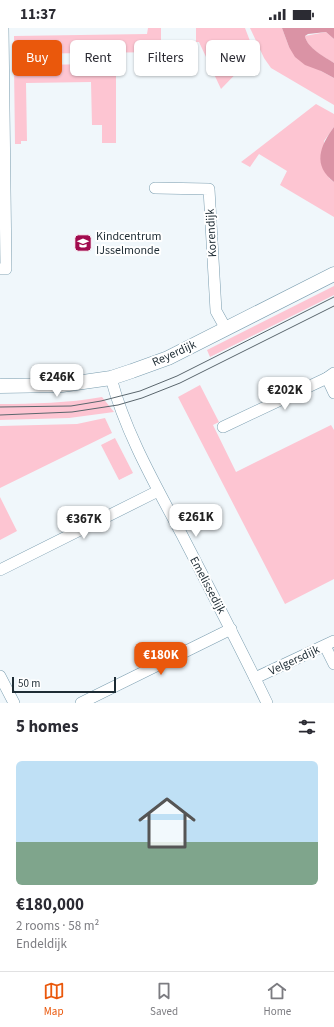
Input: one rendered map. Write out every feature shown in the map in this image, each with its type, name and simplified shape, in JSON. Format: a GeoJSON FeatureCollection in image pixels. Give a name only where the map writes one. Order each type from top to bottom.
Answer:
{"type":"FeatureCollection","features":[{"type":"Feature","properties":{"kind":"street"},"geometry":{"type":"LineString","coordinates":[[0,269],[6,269],[3,28]]}},
{"type":"Feature","properties":{"kind":"street","name":"Korendijk"},"geometry":{"type":"LineString","coordinates":[[155,188],[209,189],[216,310],[226,328]]}},
{"type":"Feature","properties":{"kind":"street","name":"Reyerdijk"},"geometry":{"type":"LineString","coordinates":[[0,386],[62,385],[111,378],[168,358],[334,274]]}},
{"type":"Feature","properties":{"kind":"street"},"geometry":{"type":"LineString","coordinates":[[223,427],[330,376],[334,393]]}},
{"type":"Feature","properties":{"kind":"street","name":"Emelissedijk"},"geometry":{"type":"LineString","coordinates":[[111,378],[121,412],[158,491],[231,629],[267,703]]}},
{"type":"Feature","properties":{"kind":"street"},"geometry":{"type":"LineString","coordinates":[[0,570],[158,491]]}},
{"type":"Feature","properties":{"kind":"street"},"geometry":{"type":"LineString","coordinates":[[81,703],[231,629]]}},
{"type":"Feature","properties":{"kind":"street"},"geometry":{"type":"LineString","coordinates":[[329,644],[334,664]]}},
{"type":"Feature","properties":{"kind":"street","name":"Velgersdijk"},"geometry":{"type":"LineString","coordinates":[[255,678],[329,644]]}},
{"type":"Feature","properties":{"kind":"street"},"geometry":{"type":"LineString","coordinates":[[0,676],[14,703]]}},
{"type":"Feature","properties":{"kind":"shaded area"},"geometry":{"type":"Polygon","coordinates":[[[148,28],[161,28],[161,40],[134,40],[134,52],[126,52],[126,40],[70,40],[70,53],[62,53],[62,40],[14,40],[14,36],[147,34],[148,28]]]}},
{"type":"Feature","properties":{"kind":"shaded area"},"geometry":{"type":"Polygon","coordinates":[[[196,28],[245,28],[250,40],[206,40],[206,57],[198,40],[196,40],[196,28]]]}},
{"type":"Feature","properties":{"kind":"shaded area"},"geometry":{"type":"Polygon","coordinates":[[[250,28],[282,28],[289,47],[321,71],[334,78],[334,105],[271,68],[260,49],[260,40],[256,40],[250,28]]]}},
{"type":"Feature","properties":{"kind":"shaded area"},"geometry":{"type":"Polygon","coordinates":[[[282,28],[334,28],[334,39],[326,32],[308,34],[305,36],[306,40],[313,48],[334,63],[334,78],[305,65],[295,57],[289,47],[282,28]]]}},
{"type":"Feature","properties":{"kind":"shaded area"},"geometry":{"type":"Polygon","coordinates":[[[326,32],[334,39],[334,63],[312,48],[305,36],[326,32]]]}},
{"type":"Feature","properties":{"kind":"shaded area"},"geometry":{"type":"Polygon","coordinates":[[[70,64],[70,76],[116,76],[116,143],[102,143],[102,125],[92,125],[91,82],[26,83],[27,141],[21,141],[21,144],[15,144],[14,76],[62,76],[62,65],[70,64]]]}},
{"type":"Feature","properties":{"kind":"shaded area"},"geometry":{"type":"Polygon","coordinates":[[[215,76],[234,76],[221,89],[215,76]]]}},
{"type":"Feature","properties":{"kind":"shaded area"},"geometry":{"type":"Polygon","coordinates":[[[316,104],[334,114],[334,127],[324,141],[329,178],[334,182],[334,217],[280,185],[287,171],[259,154],[250,167],[241,162],[316,104]]]}},
{"type":"Feature","properties":{"kind":"shaded area"},"geometry":{"type":"Polygon","coordinates":[[[334,127],[334,182],[327,176],[323,169],[320,155],[325,141],[334,127]]]}},
{"type":"Feature","properties":{"kind":"shaded area"},"geometry":{"type":"Polygon","coordinates":[[[334,286],[334,295],[210,357],[207,350],[334,286]]]}},
{"type":"Feature","properties":{"kind":"shaded area"},"geometry":{"type":"Polygon","coordinates":[[[200,385],[219,422],[213,425],[236,472],[331,425],[334,430],[334,579],[285,604],[178,397],[200,385]]]}},
{"type":"Feature","properties":{"kind":"shaded area"},"geometry":{"type":"Polygon","coordinates":[[[102,397],[114,412],[69,418],[0,420],[0,404],[51,403],[102,397]]]}},
{"type":"Feature","properties":{"kind":"shaded area"},"geometry":{"type":"Polygon","coordinates":[[[105,418],[112,433],[0,488],[0,426],[77,424],[105,418]]]}},
{"type":"Feature","properties":{"kind":"shaded area"},"geometry":{"type":"Polygon","coordinates":[[[115,438],[133,473],[119,480],[101,445],[115,438]]]}},
{"type":"Feature","properties":{"kind":"shaded area"},"geometry":{"type":"Polygon","coordinates":[[[0,497],[17,531],[0,540],[0,497]]]}},
{"type":"Feature","properties":{"kind":"tram line"},"geometry":{"type":"LineString","coordinates":[[0,407],[71,406],[101,401],[140,391],[177,376],[334,297]]}},
{"type":"Feature","properties":{"kind":"tram line"},"geometry":{"type":"LineString","coordinates":[[0,415],[72,412],[118,405],[142,398],[180,383],[334,306]]}},
{"type":"Feature","properties":{"kind":"place","name":"Kindcentrum IJsselmonde"},"geometry":{"type":"Point","coordinates":[83,243]}}]}
